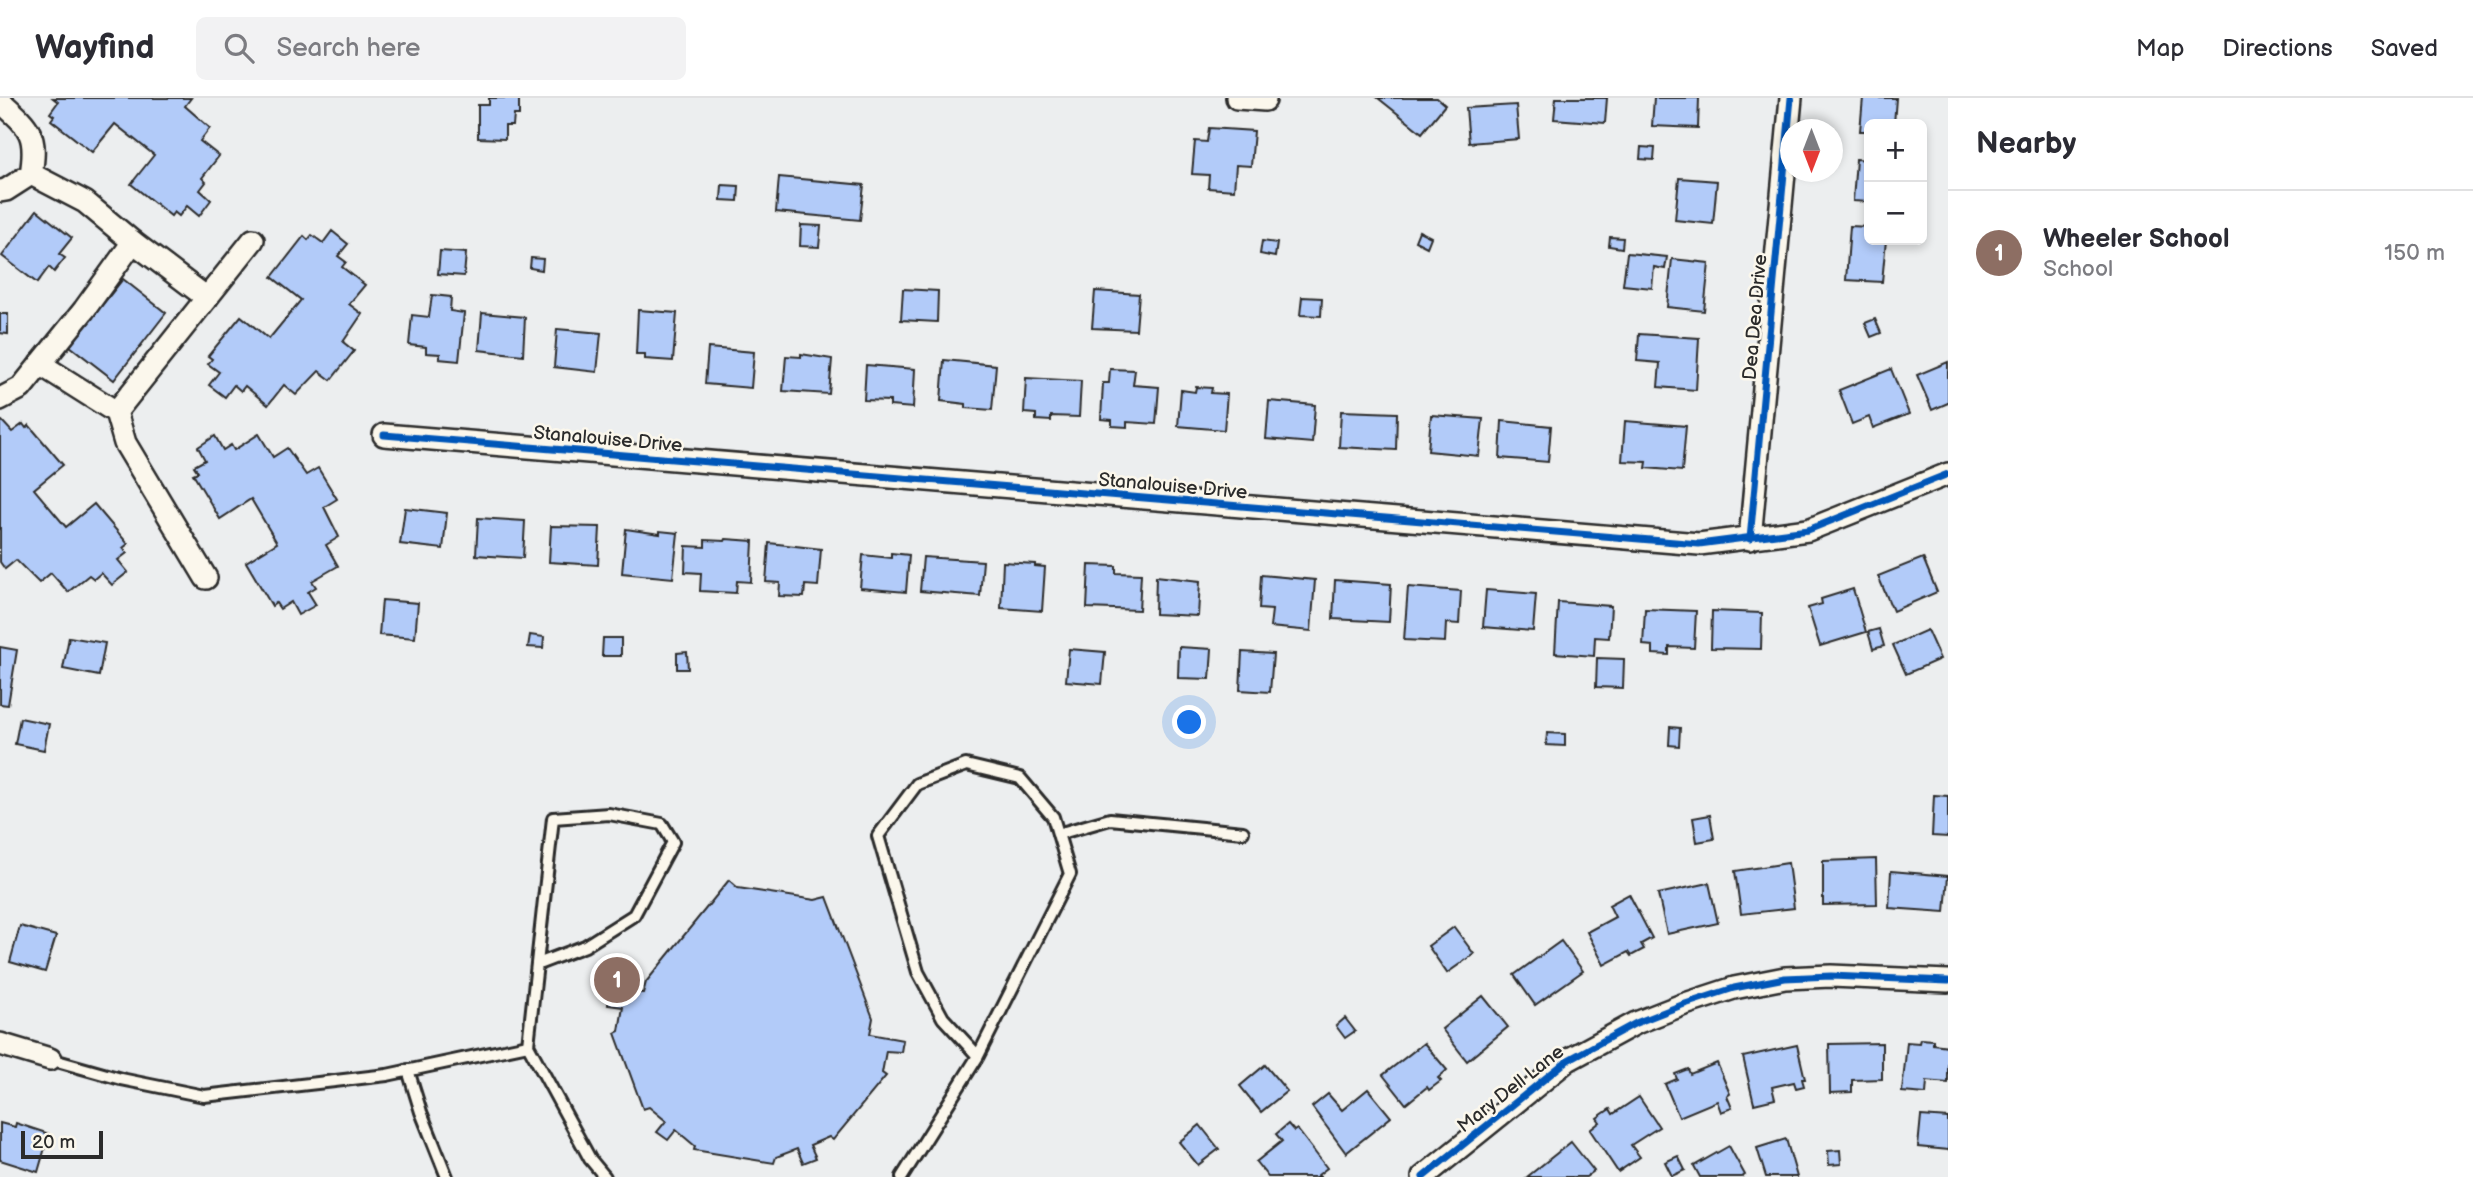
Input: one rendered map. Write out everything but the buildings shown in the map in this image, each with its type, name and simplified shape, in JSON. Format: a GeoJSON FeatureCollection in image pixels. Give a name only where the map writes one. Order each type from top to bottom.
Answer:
{"type":"FeatureCollection","features":[{"type":"Feature","properties":{"kind":"street"},"geometry":{"type":"LineString","coordinates":[[1237,98],[1265,99]]}},
{"type":"Feature","properties":{"kind":"street","name":"Dea Dea Drive"},"geometry":{"type":"LineString","coordinates":[[1750,538],[1791,98]]}},
{"type":"Feature","properties":{"kind":"street"},"geometry":{"type":"LineString","coordinates":[[0,101],[27,125],[35,151],[31,174],[0,191]]}},
{"type":"Feature","properties":{"kind":"street"},"geometry":{"type":"LineString","coordinates":[[31,174],[85,202],[207,298]]}},
{"type":"Feature","properties":{"kind":"street"},"geometry":{"type":"LineString","coordinates":[[116,412],[253,240]]}},
{"type":"Feature","properties":{"kind":"street"},"geometry":{"type":"LineString","coordinates":[[0,399],[21,388],[84,310],[133,242]]}},
{"type":"Feature","properties":{"kind":"street"},"geometry":{"type":"LineString","coordinates":[[40,364],[116,412],[125,443],[206,578]]}},
{"type":"Feature","properties":{"kind":"street","name":"Stanalouise Drive"},"geometry":{"type":"LineString","coordinates":[[384,435],[1699,544],[1808,530],[1948,474]]}},
{"type":"Feature","properties":{"kind":"street","name":"Mary Dell Lane"},"geometry":{"type":"LineString","coordinates":[[1423,1177],[1568,1060],[1636,1023],[1682,1005],[1734,988],[1785,978],[1831,976],[1948,981]]}},
{"type":"Feature","properties":{"kind":"street"},"geometry":{"type":"LineString","coordinates":[[0,1044],[50,1059]]}},
{"type":"Feature","properties":{"kind":"lane"},"geometry":{"type":"LineString","coordinates":[[902,1177],[978,1056],[1070,874],[1053,817],[1020,778],[966,765],[917,784],[878,836],[918,972],[943,1018],[978,1056]]}},
{"type":"Feature","properties":{"kind":"lane"},"geometry":{"type":"LineString","coordinates":[[538,964],[585,946],[634,915],[673,842],[663,824],[609,814],[553,818],[528,1045],[590,1159],[605,1177]]}},
{"type":"Feature","properties":{"kind":"lane"},"geometry":{"type":"LineString","coordinates":[[1058,834],[1110,819],[1243,832]]}},
{"type":"Feature","properties":{"kind":"lane"},"geometry":{"type":"LineString","coordinates":[[50,1059],[121,1079],[204,1096],[387,1075],[528,1045]]}},
{"type":"Feature","properties":{"kind":"lane"},"geometry":{"type":"LineString","coordinates":[[408,1070],[421,1112],[447,1177]]}},
{"type":"Feature","properties":{"kind":"cycle path"},"geometry":{"type":"LineString","coordinates":[[1750,539],[1791,98]]}},
{"type":"Feature","properties":{"kind":"cycle path"},"geometry":{"type":"LineString","coordinates":[[384,435],[1699,544],[1808,530],[1948,474]]}},
{"type":"Feature","properties":{"kind":"cycle path"},"geometry":{"type":"LineString","coordinates":[[1423,1177],[1568,1060],[1636,1023],[1682,1005],[1734,988],[1785,978],[1831,976],[1948,981]]}},
{"type":"Feature","properties":{"kind":"place","name":"Wheeler School"},"geometry":{"type":"Point","coordinates":[617,980]}}]}
